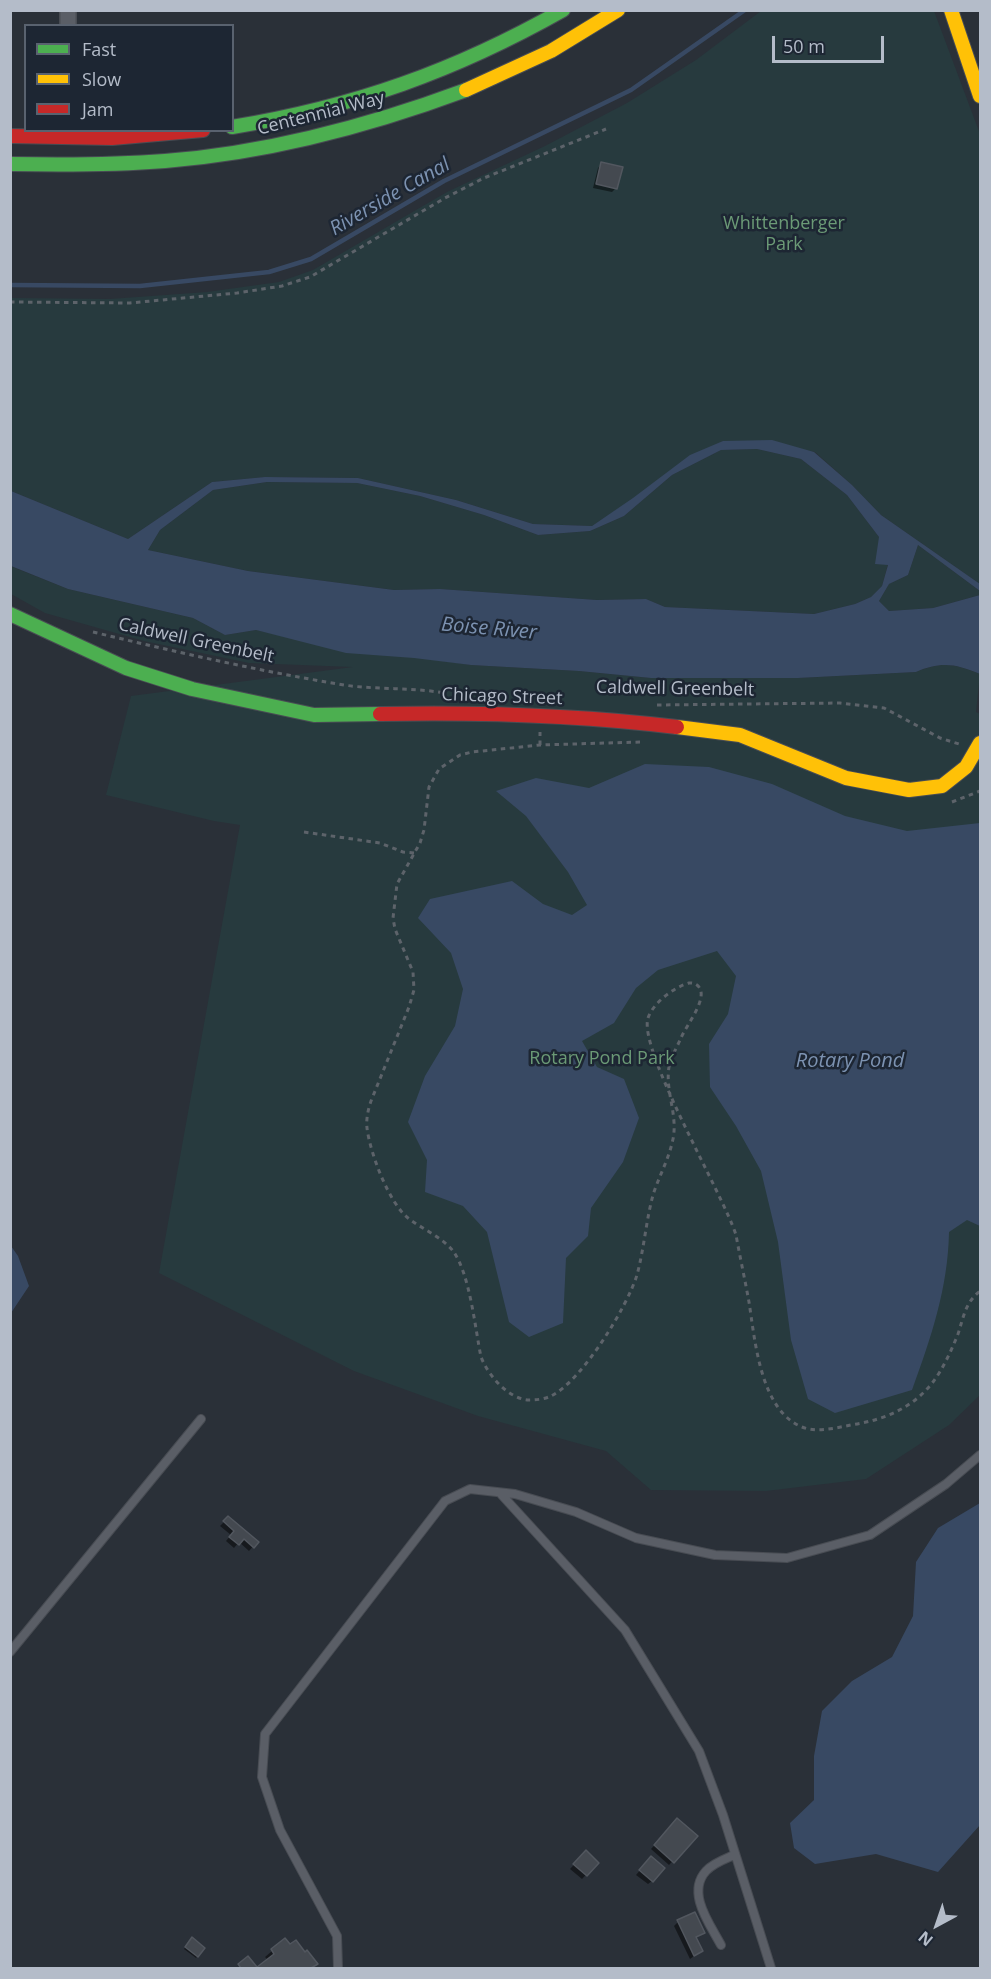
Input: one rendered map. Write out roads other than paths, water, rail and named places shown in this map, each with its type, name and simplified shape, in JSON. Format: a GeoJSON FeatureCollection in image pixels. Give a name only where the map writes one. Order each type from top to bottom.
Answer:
{"type":"FeatureCollection","features":[{"type":"Feature","properties":{"kind":"main road","name":"Centennial Way"},"geometry":{"type":"LineString","coordinates":[[234,127],[275,121],[370,97],[453,66],[531,29],[563,10]]}},
{"type":"Feature","properties":{"kind":"main road","name":"Centennial Way"},"geometry":{"type":"LineString","coordinates":[[10,164],[66,167],[116,166],[190,160],[280,145],[378,122],[460,93],[541,56],[618,10]]}},
{"type":"Feature","properties":{"kind":"main road"},"geometry":{"type":"LineString","coordinates":[[951,10],[981,96]]}},
{"type":"Feature","properties":{"kind":"main road"},"geometry":{"type":"LineString","coordinates":[[10,136],[67,134],[122,137],[180,132]]}},
{"type":"Feature","properties":{"kind":"main road","name":"Chicago Street"},"geometry":{"type":"LineString","coordinates":[[10,614],[126,668],[192,689],[314,715],[471,712],[640,723],[740,735],[846,778],[909,790],[942,786],[966,767],[980,745]]}},
{"type":"Feature","properties":{"kind":"street"},"geometry":{"type":"LineString","coordinates":[[66,167],[67,134]]}},
{"type":"Feature","properties":{"kind":"lane"},"geometry":{"type":"LineString","coordinates":[[10,1652],[201,1419]]}},
{"type":"Feature","properties":{"kind":"lane"},"geometry":{"type":"LineString","coordinates":[[338,1968],[337,1936],[280,1830],[262,1777],[265,1734],[445,1501],[470,1489],[515,1494],[576,1512],[636,1538],[715,1555],[787,1558],[870,1535],[946,1484],[981,1455]]}},
{"type":"Feature","properties":{"kind":"lane"},"geometry":{"type":"LineString","coordinates":[[500,1492],[625,1630],[699,1751],[723,1815],[771,1968]]}},
{"type":"Feature","properties":{"kind":"lane"},"geometry":{"type":"LineString","coordinates":[[721,1945],[699,1903],[699,1882],[712,1866],[734,1855]]}},
{"type":"Feature","properties":{"kind":"water","name":"Boise River"},"geometry":{"type":"Polygon","coordinates":[[[772,440],[814,452],[852,485],[881,515],[980,584],[980,591],[918,545],[908,575],[889,584],[879,601],[889,611],[933,608],[980,595],[980,674],[956,666],[941,665],[916,672],[798,678],[651,678],[346,653],[256,630],[225,635],[193,618],[68,589],[11,566],[11,491],[128,539],[212,482],[265,477],[358,478],[456,500],[533,524],[592,526],[690,455],[723,441],[772,440]],[[757,449],[721,450],[672,475],[624,516],[590,531],[538,535],[484,515],[420,496],[357,483],[267,482],[213,490],[160,530],[148,550],[248,571],[394,590],[440,589],[597,600],[646,599],[665,607],[814,614],[855,604],[871,597],[882,586],[888,565],[875,564],[879,537],[847,495],[801,459],[757,449]]]}},
{"type":"Feature","properties":{"kind":"water","name":"Rotary Pond"},"geometry":{"type":"Polygon","coordinates":[[[645,764],[709,767],[772,784],[845,816],[907,831],[980,823],[980,1226],[967,1220],[949,1232],[942,1293],[932,1332],[912,1390],[835,1413],[808,1399],[791,1340],[778,1242],[761,1171],[736,1126],[710,1087],[709,1044],[728,1014],[736,976],[717,951],[658,970],[636,988],[614,1023],[582,1041],[597,1067],[624,1079],[639,1118],[623,1162],[591,1208],[588,1236],[566,1258],[563,1323],[529,1337],[509,1322],[487,1232],[463,1206],[425,1192],[427,1160],[408,1122],[425,1076],[455,1026],[463,989],[451,953],[418,918],[430,899],[512,881],[543,904],[572,915],[587,905],[568,872],[526,816],[496,791],[536,778],[589,788],[645,764]]]}},
{"type":"Feature","properties":{"kind":"water"},"geometry":{"type":"Polygon","coordinates":[[[11,1246],[18,1256],[29,1286],[11,1313],[11,1246]]]}},
{"type":"Feature","properties":{"kind":"water"},"geometry":{"type":"Polygon","coordinates":[[[980,1503],[980,1825],[938,1872],[876,1854],[815,1864],[794,1848],[790,1823],[814,1800],[814,1756],[822,1711],[852,1681],[892,1657],[913,1616],[916,1562],[938,1528],[980,1503]]]}},
{"type":"Feature","properties":{"kind":"waterway","name":"Riverside Canal"},"geometry":{"type":"LineString","coordinates":[[10,285],[140,286],[269,272],[311,259],[444,181],[631,90],[745,10]]}},
{"type":"Feature","properties":{"kind":"park label","name":"Whittenberger Park"},"geometry":{"type":"Point","coordinates":[784,234]}},
{"type":"Feature","properties":{"kind":"park label","name":"Rotary Pond Park"},"geometry":{"type":"Point","coordinates":[602,1059]}}]}
